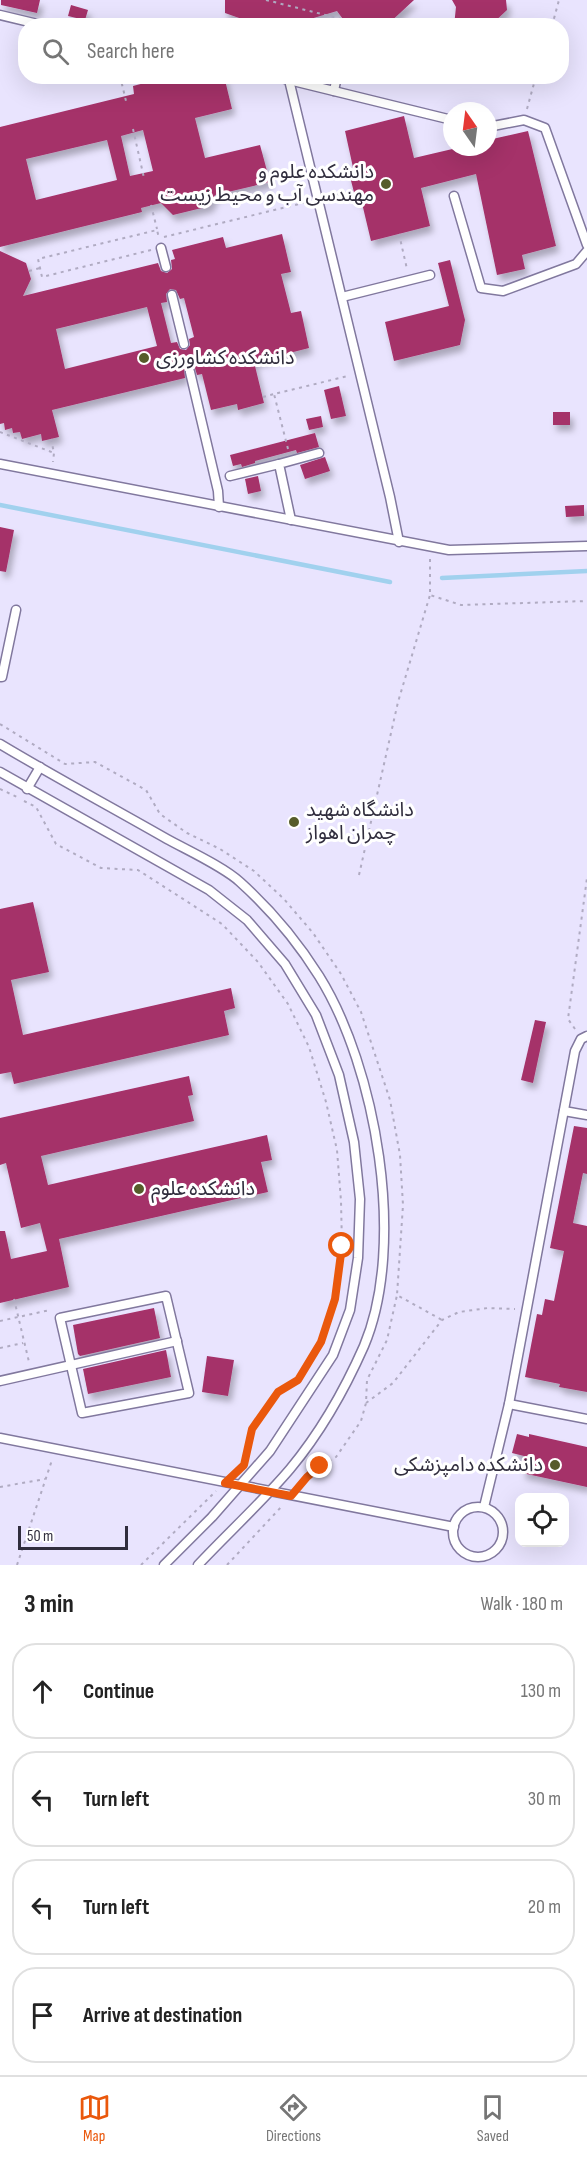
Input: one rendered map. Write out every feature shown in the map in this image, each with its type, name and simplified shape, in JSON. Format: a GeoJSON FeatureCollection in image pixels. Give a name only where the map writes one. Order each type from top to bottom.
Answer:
{"type":"FeatureCollection","features":[{"type":"Feature","properties":{"kind":"lane"},"geometry":{"type":"LineString","coordinates":[[0,15],[18,19]]}},
{"type":"Feature","properties":{"kind":"lane"},"geometry":{"type":"LineString","coordinates":[[290,84],[399,542]]}},
{"type":"Feature","properties":{"kind":"lane"},"geometry":{"type":"LineString","coordinates":[[305,84],[443,118]]}},
{"type":"Feature","properties":{"kind":"lane"},"geometry":{"type":"LineString","coordinates":[[334,91],[335,84]]}},
{"type":"Feature","properties":{"kind":"lane"},"geometry":{"type":"LineString","coordinates":[[497,126],[524,120],[545,128],[587,245]]}},
{"type":"Feature","properties":{"kind":"lane"},"geometry":{"type":"LineString","coordinates":[[454,196],[481,288],[503,291],[576,264],[587,251]]}},
{"type":"Feature","properties":{"kind":"lane"},"geometry":{"type":"LineString","coordinates":[[161,248],[166,267]]}},
{"type":"Feature","properties":{"kind":"lane"},"geometry":{"type":"LineString","coordinates":[[342,297],[430,275]]}},
{"type":"Feature","properties":{"kind":"lane"},"geometry":{"type":"LineString","coordinates":[[172,294],[184,344]]}},
{"type":"Feature","properties":{"kind":"lane"},"geometry":{"type":"LineString","coordinates":[[190,372],[218,491],[219,507]]}},
{"type":"Feature","properties":{"kind":"lane"},"geometry":{"type":"LineString","coordinates":[[230,476],[319,453]]}},
{"type":"Feature","properties":{"kind":"lane"},"geometry":{"type":"LineString","coordinates":[[0,464],[430,547],[461,550],[587,546]]}},
{"type":"Feature","properties":{"kind":"lane"},"geometry":{"type":"LineString","coordinates":[[279,464],[291,520]]}},
{"type":"Feature","properties":{"kind":"lane"},"geometry":{"type":"LineString","coordinates":[[0,677],[2,677],[15,610]]}},
{"type":"Feature","properties":{"kind":"lane"},"geometry":{"type":"LineString","coordinates":[[0,757],[3,745],[238,880],[279,920],[319,976],[349,1035],[374,1126],[384,1189],[384,1243],[378,1304],[364,1345],[333,1407],[290,1468],[198,1565]]}},
{"type":"Feature","properties":{"kind":"lane"},"geometry":{"type":"LineString","coordinates":[[27,789],[40,767]]}},
{"type":"Feature","properties":{"kind":"lane"},"geometry":{"type":"LineString","coordinates":[[0,772],[208,890],[247,920],[285,963],[316,1015],[339,1075],[354,1142],[360,1199],[358,1258],[350,1310],[333,1355],[270,1451],[164,1565]]}},
{"type":"Feature","properties":{"kind":"lane"},"geometry":{"type":"LineString","coordinates":[[484,1507],[509,1404],[575,1051],[584,1037]]}},
{"type":"Feature","properties":{"kind":"lane"},"geometry":{"type":"LineString","coordinates":[[564,1111],[587,1115]]}},
{"type":"Feature","properties":{"kind":"lane"},"geometry":{"type":"LineString","coordinates":[[166,1296],[189,1393],[82,1413],[70,1364],[60,1318],[166,1296]]}},
{"type":"Feature","properties":{"kind":"lane"},"geometry":{"type":"LineString","coordinates":[[0,1381],[177,1341]]}},
{"type":"Feature","properties":{"kind":"lane"},"geometry":{"type":"LineString","coordinates":[[509,1404],[587,1419]]}},
{"type":"Feature","properties":{"kind":"lane"},"geometry":{"type":"LineString","coordinates":[[0,1438],[454,1527]]}},
{"type":"Feature","properties":{"kind":"lane"},"geometry":{"type":"LineString","coordinates":[[473,1507],[484,1507],[494,1512],[501,1521],[504,1532],[501,1543],[494,1551],[478,1561],[462,1551],[456,1542],[454,1527],[455,1521],[463,1512],[473,1507]]}},
{"type":"Feature","properties":{"kind":"path"},"geometry":{"type":"LineString","coordinates":[[267,0],[338,18]]}},
{"type":"Feature","properties":{"kind":"path"},"geometry":{"type":"LineString","coordinates":[[554,18],[559,0]]}},
{"type":"Feature","properties":{"kind":"path"},"geometry":{"type":"LineString","coordinates":[[122,84],[126,101]]}},
{"type":"Feature","properties":{"kind":"path"},"geometry":{"type":"LineString","coordinates":[[524,120],[534,84]]}},
{"type":"Feature","properties":{"kind":"path"},"geometry":{"type":"LineString","coordinates":[[133,129],[144,178]]}},
{"type":"Feature","properties":{"kind":"path"},"geometry":{"type":"LineString","coordinates":[[151,205],[157,230]]}},
{"type":"Feature","properties":{"kind":"path"},"geometry":{"type":"LineString","coordinates":[[399,234],[410,280]]}},
{"type":"Feature","properties":{"kind":"path"},"geometry":{"type":"LineString","coordinates":[[29,271],[40,268]]}},
{"type":"Feature","properties":{"kind":"path"},"geometry":{"type":"LineString","coordinates":[[263,397],[360,373]]}},
{"type":"Feature","properties":{"kind":"path"},"geometry":{"type":"LineString","coordinates":[[274,394],[291,461]]}},
{"type":"Feature","properties":{"kind":"path"},"geometry":{"type":"LineString","coordinates":[[0,432],[54,453]]}},
{"type":"Feature","properties":{"kind":"path"},"geometry":{"type":"LineString","coordinates":[[51,439],[54,453],[52,474]]}},
{"type":"Feature","properties":{"kind":"path"},"geometry":{"type":"LineString","coordinates":[[359,875],[398,702],[430,595],[430,547]]}},
{"type":"Feature","properties":{"kind":"path"},"geometry":{"type":"LineString","coordinates":[[430,595],[461,605],[587,601]]}},
{"type":"Feature","properties":{"kind":"path"},"geometry":{"type":"LineString","coordinates":[[0,789],[36,807],[57,844],[100,868],[138,870],[222,924],[258,962],[282,996],[309,1047],[326,1102],[337,1150],[342,1201],[342,1246],[335,1299],[321,1342],[298,1380],[278,1392],[252,1429],[244,1465]]}},
{"type":"Feature","properties":{"kind":"path"},"geometry":{"type":"LineString","coordinates":[[584,1037],[568,1019],[587,878]]}},
{"type":"Feature","properties":{"kind":"path"},"geometry":{"type":"LineString","coordinates":[[227,1565],[307,1477],[336,1457],[361,1421],[366,1403],[367,1380],[387,1340],[397,1295],[442,1320]]}},
{"type":"Feature","properties":{"kind":"path"},"geometry":{"type":"LineString","coordinates":[[15,1299],[31,1374]]}},
{"type":"Feature","properties":{"kind":"path"},"geometry":{"type":"LineString","coordinates":[[366,1403],[393,1383],[442,1320],[459,1312],[488,1308],[527,1310]]}},
{"type":"Feature","properties":{"kind":"path"},"geometry":{"type":"LineString","coordinates":[[0,1348],[24,1342]]}},
{"type":"Feature","properties":{"kind":"path"},"geometry":{"type":"LineString","coordinates":[[16,1565],[56,1449]]}},
{"type":"Feature","properties":{"kind":"path"},"geometry":{"type":"LineString","coordinates":[[0,1487],[45,1479]]}},
{"type":"Feature","properties":{"kind":"path"},"geometry":{"type":"LineString","coordinates":[[141,1565],[225,1483]]}},
{"type":"Feature","properties":{"kind":"building"},"geometry":{"type":"Polygon","coordinates":[[[1,0],[40,0],[37,13],[1,5],[1,0]]]}},
{"type":"Feature","properties":{"kind":"building"},"geometry":{"type":"Polygon","coordinates":[[[225,0],[414,0],[395,18],[342,18],[337,11],[314,18],[239,18],[225,13],[225,0]]]}},
{"type":"Feature","properties":{"kind":"building"},"geometry":{"type":"Polygon","coordinates":[[[452,0],[506,0],[507,10],[498,18],[455,18],[456,7],[452,0]]]}},
{"type":"Feature","properties":{"kind":"building"},"geometry":{"type":"Polygon","coordinates":[[[71,5],[88,10],[86,18],[68,16],[71,5]]]}},
{"type":"Feature","properties":{"kind":"building"},"geometry":{"type":"Polygon","coordinates":[[[141,84],[226,84],[232,109],[195,118],[205,158],[260,145],[270,182],[215,195],[210,206],[173,215],[161,203],[141,208],[142,212],[0,247],[0,127],[134,94],[133,86],[141,84]],[[143,130],[121,136],[130,176],[153,171],[143,130]],[[107,140],[26,159],[36,200],[117,180],[107,140]]]}},
{"type":"Feature","properties":{"kind":"building"},"geometry":{"type":"Polygon","coordinates":[[[404,116],[414,158],[443,151],[443,156],[497,156],[497,138],[528,131],[556,246],[522,255],[525,269],[497,275],[476,174],[421,188],[430,226],[371,241],[361,199],[356,200],[349,173],[354,172],[345,131],[404,116]]]}},
{"type":"Feature","properties":{"kind":"building"},"geometry":{"type":"Polygon","coordinates":[[[282,234],[291,272],[281,274],[291,313],[301,311],[309,348],[254,362],[264,403],[238,410],[237,404],[211,410],[202,374],[197,375],[195,368],[189,366],[184,370],[185,378],[52,410],[59,437],[42,441],[41,434],[22,439],[20,432],[13,433],[12,428],[5,430],[4,423],[0,424],[0,251],[26,263],[31,279],[23,296],[158,263],[161,271],[167,273],[172,269],[171,260],[175,259],[172,250],[223,237],[226,248],[282,234]],[[170,289],[166,294],[167,302],[161,303],[171,343],[177,342],[180,349],[186,350],[190,345],[189,339],[194,337],[184,298],[180,299],[176,290],[170,289]],[[147,307],[56,329],[65,369],[157,346],[147,307]]]}},
{"type":"Feature","properties":{"kind":"building"},"geometry":{"type":"Polygon","coordinates":[[[450,260],[465,320],[460,345],[394,361],[385,322],[449,306],[438,263],[450,260]]]}},
{"type":"Feature","properties":{"kind":"building"},"geometry":{"type":"Polygon","coordinates":[[[339,386],[346,416],[331,419],[324,390],[339,386]]]}},
{"type":"Feature","properties":{"kind":"building"},"geometry":{"type":"Polygon","coordinates":[[[553,412],[570,412],[570,425],[553,425],[553,412]]]}},
{"type":"Feature","properties":{"kind":"building"},"geometry":{"type":"Polygon","coordinates":[[[321,416],[323,427],[309,430],[306,419],[321,416]]]}},
{"type":"Feature","properties":{"kind":"building"},"geometry":{"type":"Polygon","coordinates":[[[315,433],[319,447],[297,453],[296,450],[255,461],[255,463],[242,467],[241,464],[233,466],[230,455],[315,433]]]}},
{"type":"Feature","properties":{"kind":"building"},"geometry":{"type":"Polygon","coordinates":[[[325,457],[330,471],[305,479],[300,465],[325,457]]]}},
{"type":"Feature","properties":{"kind":"building"},"geometry":{"type":"Polygon","coordinates":[[[258,476],[261,491],[248,494],[245,479],[258,476]]]}},
{"type":"Feature","properties":{"kind":"building"},"geometry":{"type":"Polygon","coordinates":[[[584,505],[584,516],[566,517],[565,506],[584,505]]]}},
{"type":"Feature","properties":{"kind":"building"},"geometry":{"type":"Polygon","coordinates":[[[0,527],[14,530],[6,572],[0,571],[0,527]]]}},
{"type":"Feature","properties":{"kind":"building"},"geometry":{"type":"Polygon","coordinates":[[[33,902],[49,972],[11,980],[23,1035],[231,988],[235,1008],[224,1011],[229,1035],[14,1084],[11,1072],[0,1074],[0,909],[33,902]]]}},
{"type":"Feature","properties":{"kind":"building"},"geometry":{"type":"Polygon","coordinates":[[[535,1020],[546,1022],[533,1083],[521,1080],[535,1020]]]}},
{"type":"Feature","properties":{"kind":"building","name":"دانشکده علوم"},"geometry":{"type":"Polygon","coordinates":[[[189,1076],[193,1095],[188,1096],[194,1121],[41,1156],[48,1185],[267,1135],[272,1160],[261,1162],[268,1192],[59,1239],[69,1287],[0,1303],[0,1231],[5,1231],[11,1259],[47,1251],[40,1223],[21,1228],[6,1163],[0,1165],[0,1118],[189,1076]]]}},
{"type":"Feature","properties":{"kind":"building"},"geometry":{"type":"Polygon","coordinates":[[[574,1126],[587,1128],[587,1174],[583,1173],[573,1223],[587,1226],[587,1392],[525,1377],[537,1314],[542,1315],[545,1299],[554,1301],[564,1251],[550,1248],[574,1126]]]}},
{"type":"Feature","properties":{"kind":"building"},"geometry":{"type":"Polygon","coordinates":[[[154,1308],[160,1338],[80,1356],[78,1354],[73,1325],[154,1308]]]}},
{"type":"Feature","properties":{"kind":"building"},"geometry":{"type":"Polygon","coordinates":[[[166,1350],[171,1377],[88,1394],[83,1369],[166,1350]]]}},
{"type":"Feature","properties":{"kind":"building"},"geometry":{"type":"Polygon","coordinates":[[[207,1356],[234,1360],[228,1396],[202,1392],[207,1356]]]}},
{"type":"Feature","properties":{"kind":"building","name":"دانشکده دامپزشکی"},"geometry":{"type":"Polygon","coordinates":[[[517,1434],[529,1437],[529,1434],[587,1447],[587,1487],[522,1473],[524,1456],[512,1453],[517,1434]]]}},
{"type":"Feature","properties":{"kind":"waterway"},"geometry":{"type":"LineString","coordinates":[[0,505],[390,582]]}},
{"type":"Feature","properties":{"kind":"waterway"},"geometry":{"type":"LineString","coordinates":[[442,578],[587,571]]}},
{"type":"Feature","properties":{"kind":"place","name":"دانشکده علوم و مهندسی آب و محیط زیست"},"geometry":{"type":"Point","coordinates":[386,184]}},
{"type":"Feature","properties":{"kind":"place","name":"دانشکده کشاورزی"},"geometry":{"type":"Point","coordinates":[144,358]}},
{"type":"Feature","properties":{"kind":"place","name":"دانشگاه شهید چمران اهواز"},"geometry":{"type":"Point","coordinates":[294,822]}},
{"type":"Feature","properties":{"kind":"place","name":"دانشکده علوم"},"geometry":{"type":"Point","coordinates":[139,1189]}},
{"type":"Feature","properties":{"kind":"place","name":"دانشکده دامپزشکی"},"geometry":{"type":"Point","coordinates":[555,1465]}},
{"type":"Feature","properties":{"kind":"route"},"geometry":{"type":"LineString","coordinates":[[320,1466],[291,1496],[225,1483],[244,1465],[252,1429],[278,1392],[298,1380],[321,1342],[335,1299],[342,1246]]}}]}
